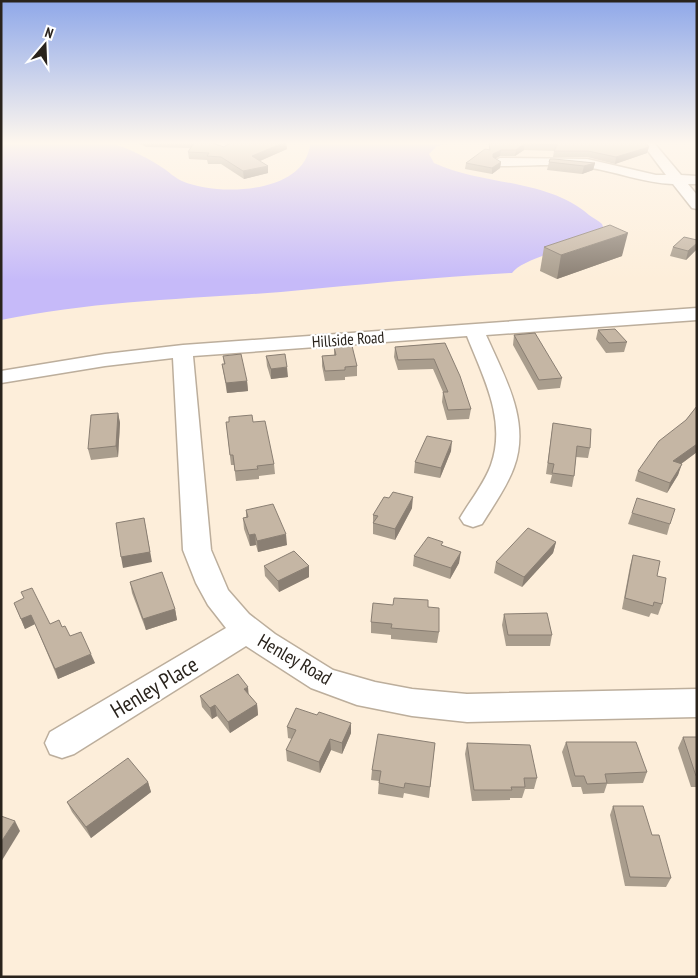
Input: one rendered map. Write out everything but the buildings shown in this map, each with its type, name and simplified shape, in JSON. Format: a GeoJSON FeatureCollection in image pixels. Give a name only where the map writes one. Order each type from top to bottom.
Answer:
{"type":"FeatureCollection","features":[{"type":"Feature","properties":{"kind":"street"},"geometry":{"type":"LineString","coordinates":[[683,189],[697,205]]}},
{"type":"Feature","properties":{"kind":"street","name":"Hillside Road"},"geometry":{"type":"LineString","coordinates":[[1,377],[104,360],[183,352],[697,314]]}},
{"type":"Feature","properties":{"kind":"street"},"geometry":{"type":"LineString","coordinates":[[473,518],[503,466],[510,436],[505,406],[474,330]]}},
{"type":"Feature","properties":{"kind":"street","name":"Henley Road"},"geometry":{"type":"LineString","coordinates":[[183,352],[197,550],[204,575],[216,599],[246,631],[321,679],[401,701],[467,708],[697,703]]}},
{"type":"Feature","properties":{"kind":"street","name":"Henley Place"},"geometry":{"type":"LineString","coordinates":[[62,743],[246,631]]}},
{"type":"Feature","properties":{"kind":"shaded area"},"geometry":{"type":"Polygon","coordinates":[[[1,189],[536,189],[572,203],[601,223],[605,239],[541,257],[518,267],[512,273],[105,305],[1,320],[1,189]]]}}]}
